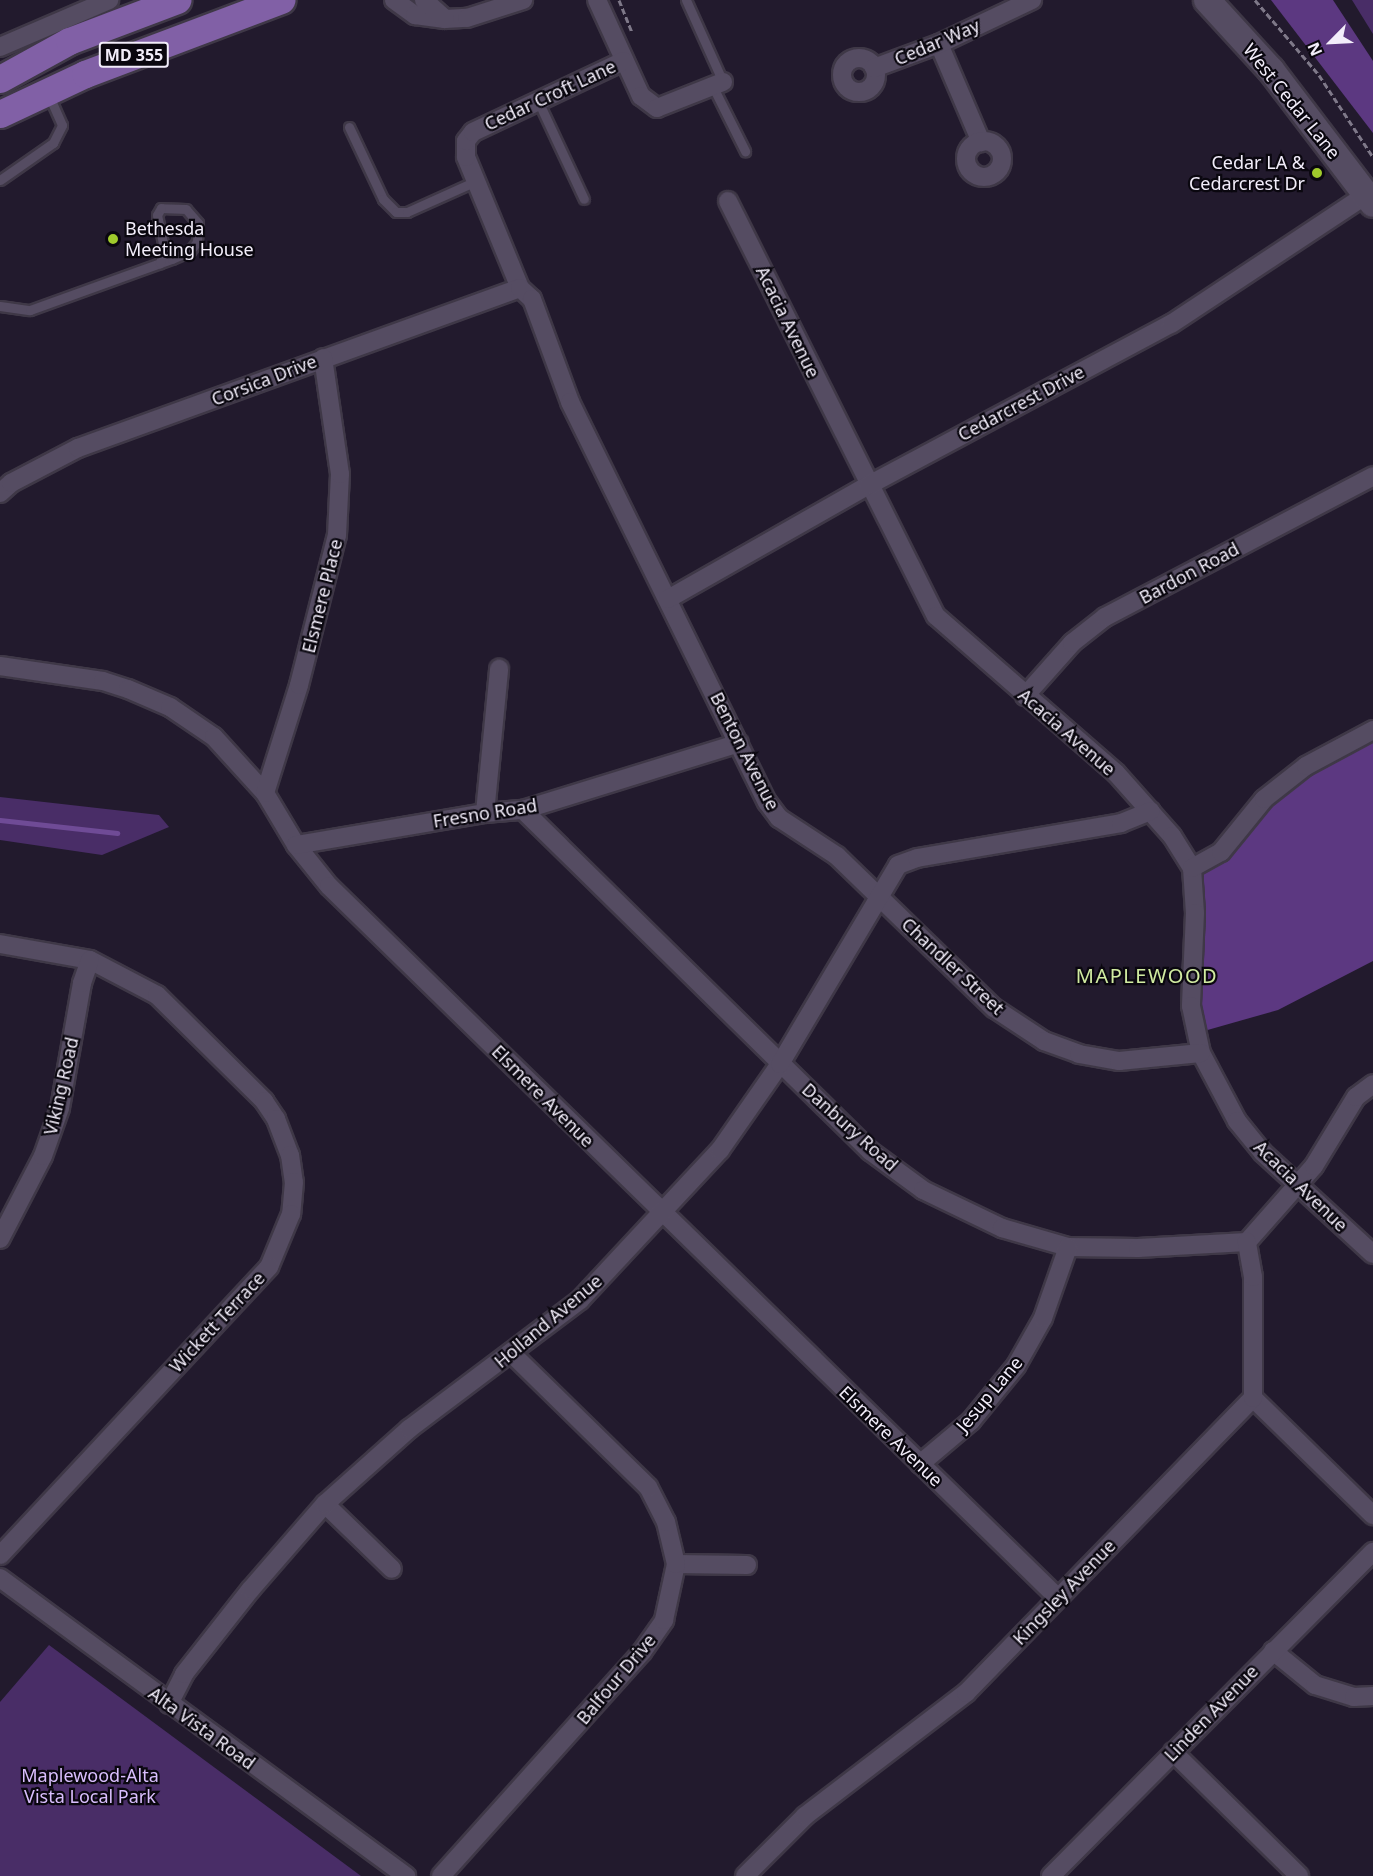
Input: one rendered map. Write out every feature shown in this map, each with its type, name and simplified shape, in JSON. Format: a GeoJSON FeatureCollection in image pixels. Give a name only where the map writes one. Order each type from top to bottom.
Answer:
{"type":"FeatureCollection","features":[{"type":"Feature","properties":{"kind":"main road","name":"MD 355"},"geometry":{"type":"LineString","coordinates":[[0,80],[69,41],[177,0]]}},
{"type":"Feature","properties":{"kind":"main road","name":"West Cedar Lane"},"geometry":{"type":"LineString","coordinates":[[1207,0],[1271,70],[1369,200]]}},
{"type":"Feature","properties":{"kind":"main road","name":"MD 355"},"geometry":{"type":"LineString","coordinates":[[0,114],[47,92],[275,1]]}},
{"type":"Feature","properties":{"kind":"street"},"geometry":{"type":"LineString","coordinates":[[0,47],[109,0]]}},
{"type":"Feature","properties":{"kind":"street"},"geometry":{"type":"LineString","coordinates":[[394,0],[415,15],[445,19],[467,18],[523,0]]}},
{"type":"Feature","properties":{"kind":"street"},"geometry":{"type":"LineString","coordinates":[[424,0],[445,19]]}},
{"type":"Feature","properties":{"kind":"street","name":"Cedar Croft Lane"},"geometry":{"type":"LineString","coordinates":[[526,293],[466,157],[466,141],[473,132],[623,61],[597,0]]}},
{"type":"Feature","properties":{"kind":"street","name":"Cedar Way"},"geometry":{"type":"LineString","coordinates":[[874,68],[939,44],[1032,0]]}},
{"type":"Feature","properties":{"kind":"street"},"geometry":{"type":"LineString","coordinates":[[939,44],[981,142]]}},
{"type":"Feature","properties":{"kind":"street"},"geometry":{"type":"LineString","coordinates":[[623,61],[641,96],[657,108],[718,84]]}},
{"type":"Feature","properties":{"kind":"street","name":"Cedarcrest Drive"},"geometry":{"type":"LineString","coordinates":[[668,599],[869,484],[1171,324],[1369,200]]}},
{"type":"Feature","properties":{"kind":"street","name":"Acacia Avenue"},"geometry":{"type":"LineString","coordinates":[[728,201],[936,615],[1025,696],[1116,773],[1151,811],[1192,868],[1195,913],[1191,1006],[1201,1053],[1237,1121],[1263,1153],[1373,1254]]}},
{"type":"Feature","properties":{"kind":"street","name":"Corsica Drive"},"geometry":{"type":"LineString","coordinates":[[0,493],[11,483],[78,448],[323,358],[526,293]]}},
{"type":"Feature","properties":{"kind":"street","name":"Benton Avenue"},"geometry":{"type":"LineString","coordinates":[[526,293],[570,402],[739,743],[779,818],[837,856],[881,897]]}},
{"type":"Feature","properties":{"kind":"street","name":"Elsmere Place"},"geometry":{"type":"LineString","coordinates":[[265,793],[299,685],[338,536],[340,474],[323,358]]}},
{"type":"Feature","properties":{"kind":"street","name":"Bardon Road"},"geometry":{"type":"LineString","coordinates":[[1025,696],[1072,643],[1106,617],[1373,476]]}},
{"type":"Feature","properties":{"kind":"street","name":"Elsmere Avenue"},"geometry":{"type":"LineString","coordinates":[[0,666],[103,681],[170,707],[214,737],[265,793],[296,845],[329,886],[1058,1598]]}},
{"type":"Feature","properties":{"kind":"street"},"geometry":{"type":"LineString","coordinates":[[485,813],[499,669]]}},
{"type":"Feature","properties":{"kind":"street"},"geometry":{"type":"LineString","coordinates":[[1192,868],[1221,852],[1264,798],[1306,766],[1373,730]]}},
{"type":"Feature","properties":{"kind":"street","name":"Fresno Road"},"geometry":{"type":"LineString","coordinates":[[296,845],[485,813],[523,810],[739,743]]}},
{"type":"Feature","properties":{"kind":"street","name":"Danbury Road"},"geometry":{"type":"LineString","coordinates":[[523,810],[870,1151],[923,1190],[1002,1228],[1068,1247],[1138,1248],[1247,1242]]}},
{"type":"Feature","properties":{"kind":"street"},"geometry":{"type":"LineString","coordinates":[[881,897],[898,865],[917,858],[1121,823],[1151,811]]}},
{"type":"Feature","properties":{"kind":"street","name":"Chandler Street"},"geometry":{"type":"LineString","coordinates":[[881,897],[994,1008],[1044,1041],[1079,1054],[1119,1062],[1201,1053]]}},
{"type":"Feature","properties":{"kind":"street","name":"Holland Avenue"},"geometry":{"type":"LineString","coordinates":[[169,1704],[184,1674],[325,1504],[409,1430],[580,1300],[664,1214],[720,1150],[780,1064],[856,932],[881,897]]}},
{"type":"Feature","properties":{"kind":"street","name":"Wickett Terrace"},"geometry":{"type":"LineString","coordinates":[[0,944],[90,960],[157,995],[264,1101],[276,1119],[290,1155],[294,1182],[291,1214],[269,1267],[0,1556]]}},
{"type":"Feature","properties":{"kind":"street","name":"Viking Road"},"geometry":{"type":"LineString","coordinates":[[0,1239],[43,1156],[60,1108],[82,983],[90,960]]}},
{"type":"Feature","properties":{"kind":"street"},"geometry":{"type":"LineString","coordinates":[[1373,1084],[1356,1097],[1314,1166],[1247,1242],[1253,1277],[1253,1398],[1373,1515]]}},
{"type":"Feature","properties":{"kind":"street","name":"Jesup Lane"},"geometry":{"type":"LineString","coordinates":[[920,1464],[971,1420],[1016,1366],[1043,1318],[1068,1247]]}},
{"type":"Feature","properties":{"kind":"street","name":"Balfour Drive"},"geometry":{"type":"LineString","coordinates":[[441,1876],[642,1653],[664,1620],[676,1564],[666,1522],[648,1488],[511,1353]]}},
{"type":"Feature","properties":{"kind":"street","name":"Kingsley Avenue"},"geometry":{"type":"LineString","coordinates":[[745,1876],[805,1816],[966,1693],[1253,1398]]}},
{"type":"Feature","properties":{"kind":"street"},"geometry":{"type":"LineString","coordinates":[[325,1504],[392,1569]]}},
{"type":"Feature","properties":{"kind":"street","name":"Linden Avenue"},"geometry":{"type":"LineString","coordinates":[[1051,1876],[1373,1552]]}},
{"type":"Feature","properties":{"kind":"street"},"geometry":{"type":"LineString","coordinates":[[676,1564],[747,1565]]}},
{"type":"Feature","properties":{"kind":"street","name":"Alta Vista Road"},"geometry":{"type":"LineString","coordinates":[[0,1578],[406,1876]]}},
{"type":"Feature","properties":{"kind":"street"},"geometry":{"type":"LineString","coordinates":[[1273,1651],[1315,1685],[1354,1697],[1373,1696]]}},
{"type":"Feature","properties":{"kind":"street"},"geometry":{"type":"LineString","coordinates":[[1173,1752],[1299,1876]]}},
{"type":"Feature","properties":{"kind":"lane"},"geometry":{"type":"LineString","coordinates":[[686,0],[745,151]]}},
{"type":"Feature","properties":{"kind":"lane"},"geometry":{"type":"LineString","coordinates":[[0,180],[53,143],[62,125],[47,92]]}},
{"type":"Feature","properties":{"kind":"lane"},"geometry":{"type":"LineString","coordinates":[[538,101],[584,199]]}},
{"type":"Feature","properties":{"kind":"lane"},"geometry":{"type":"LineString","coordinates":[[349,127],[383,199],[396,212],[407,212],[476,181]]}},
{"type":"Feature","properties":{"kind":"lane"},"geometry":{"type":"LineString","coordinates":[[0,306],[30,310],[160,263],[190,251],[197,242],[198,223],[186,209],[161,208],[157,215],[164,248],[160,263]]}},
{"type":"Feature","properties":{"kind":"path"},"geometry":{"type":"LineString","coordinates":[[619,0],[635,38]]}},
{"type":"Feature","properties":{"kind":"path"},"geometry":{"type":"LineString","coordinates":[[1255,0],[1319,75],[1373,157]]}},
{"type":"Feature","properties":{"kind":"green space"},"geometry":{"type":"Polygon","coordinates":[[[1352,0],[1373,0],[1373,34],[1352,0]]]}},
{"type":"Feature","properties":{"kind":"green space"},"geometry":{"type":"Polygon","coordinates":[[[0,797],[159,815],[169,827],[102,855],[0,840],[0,797]]]}},
{"type":"Feature","properties":{"kind":"green space","name":"Maplewood-Alta Vista Local Park"},"geometry":{"type":"Polygon","coordinates":[[[49,1645],[361,1876],[0,1876],[0,1702],[49,1645]]]}},
{"type":"Feature","properties":{"kind":"shaded area"},"geometry":{"type":"Polygon","coordinates":[[[1271,0],[1333,0],[1373,61],[1373,133],[1271,0]]]}},
{"type":"Feature","properties":{"kind":"shaded area"},"geometry":{"type":"Polygon","coordinates":[[[1373,730],[1373,961],[1278,1010],[1197,1033],[1192,868],[1264,799],[1373,730]]]}},
{"type":"Feature","properties":{"kind":"waterway"},"geometry":{"type":"LineString","coordinates":[[0,820],[117,833]]}},
{"type":"Feature","properties":{"kind":"place","name":"Cedar LA & Cedarcrest Dr"},"geometry":{"type":"Point","coordinates":[1317,173]}},
{"type":"Feature","properties":{"kind":"place","name":"Bethesda Meeting House"},"geometry":{"type":"Point","coordinates":[113,239]}},
{"type":"Feature","properties":{"kind":"district","name":"MAPLEWOOD"},"geometry":{"type":"Point","coordinates":[1147,975]}}]}
